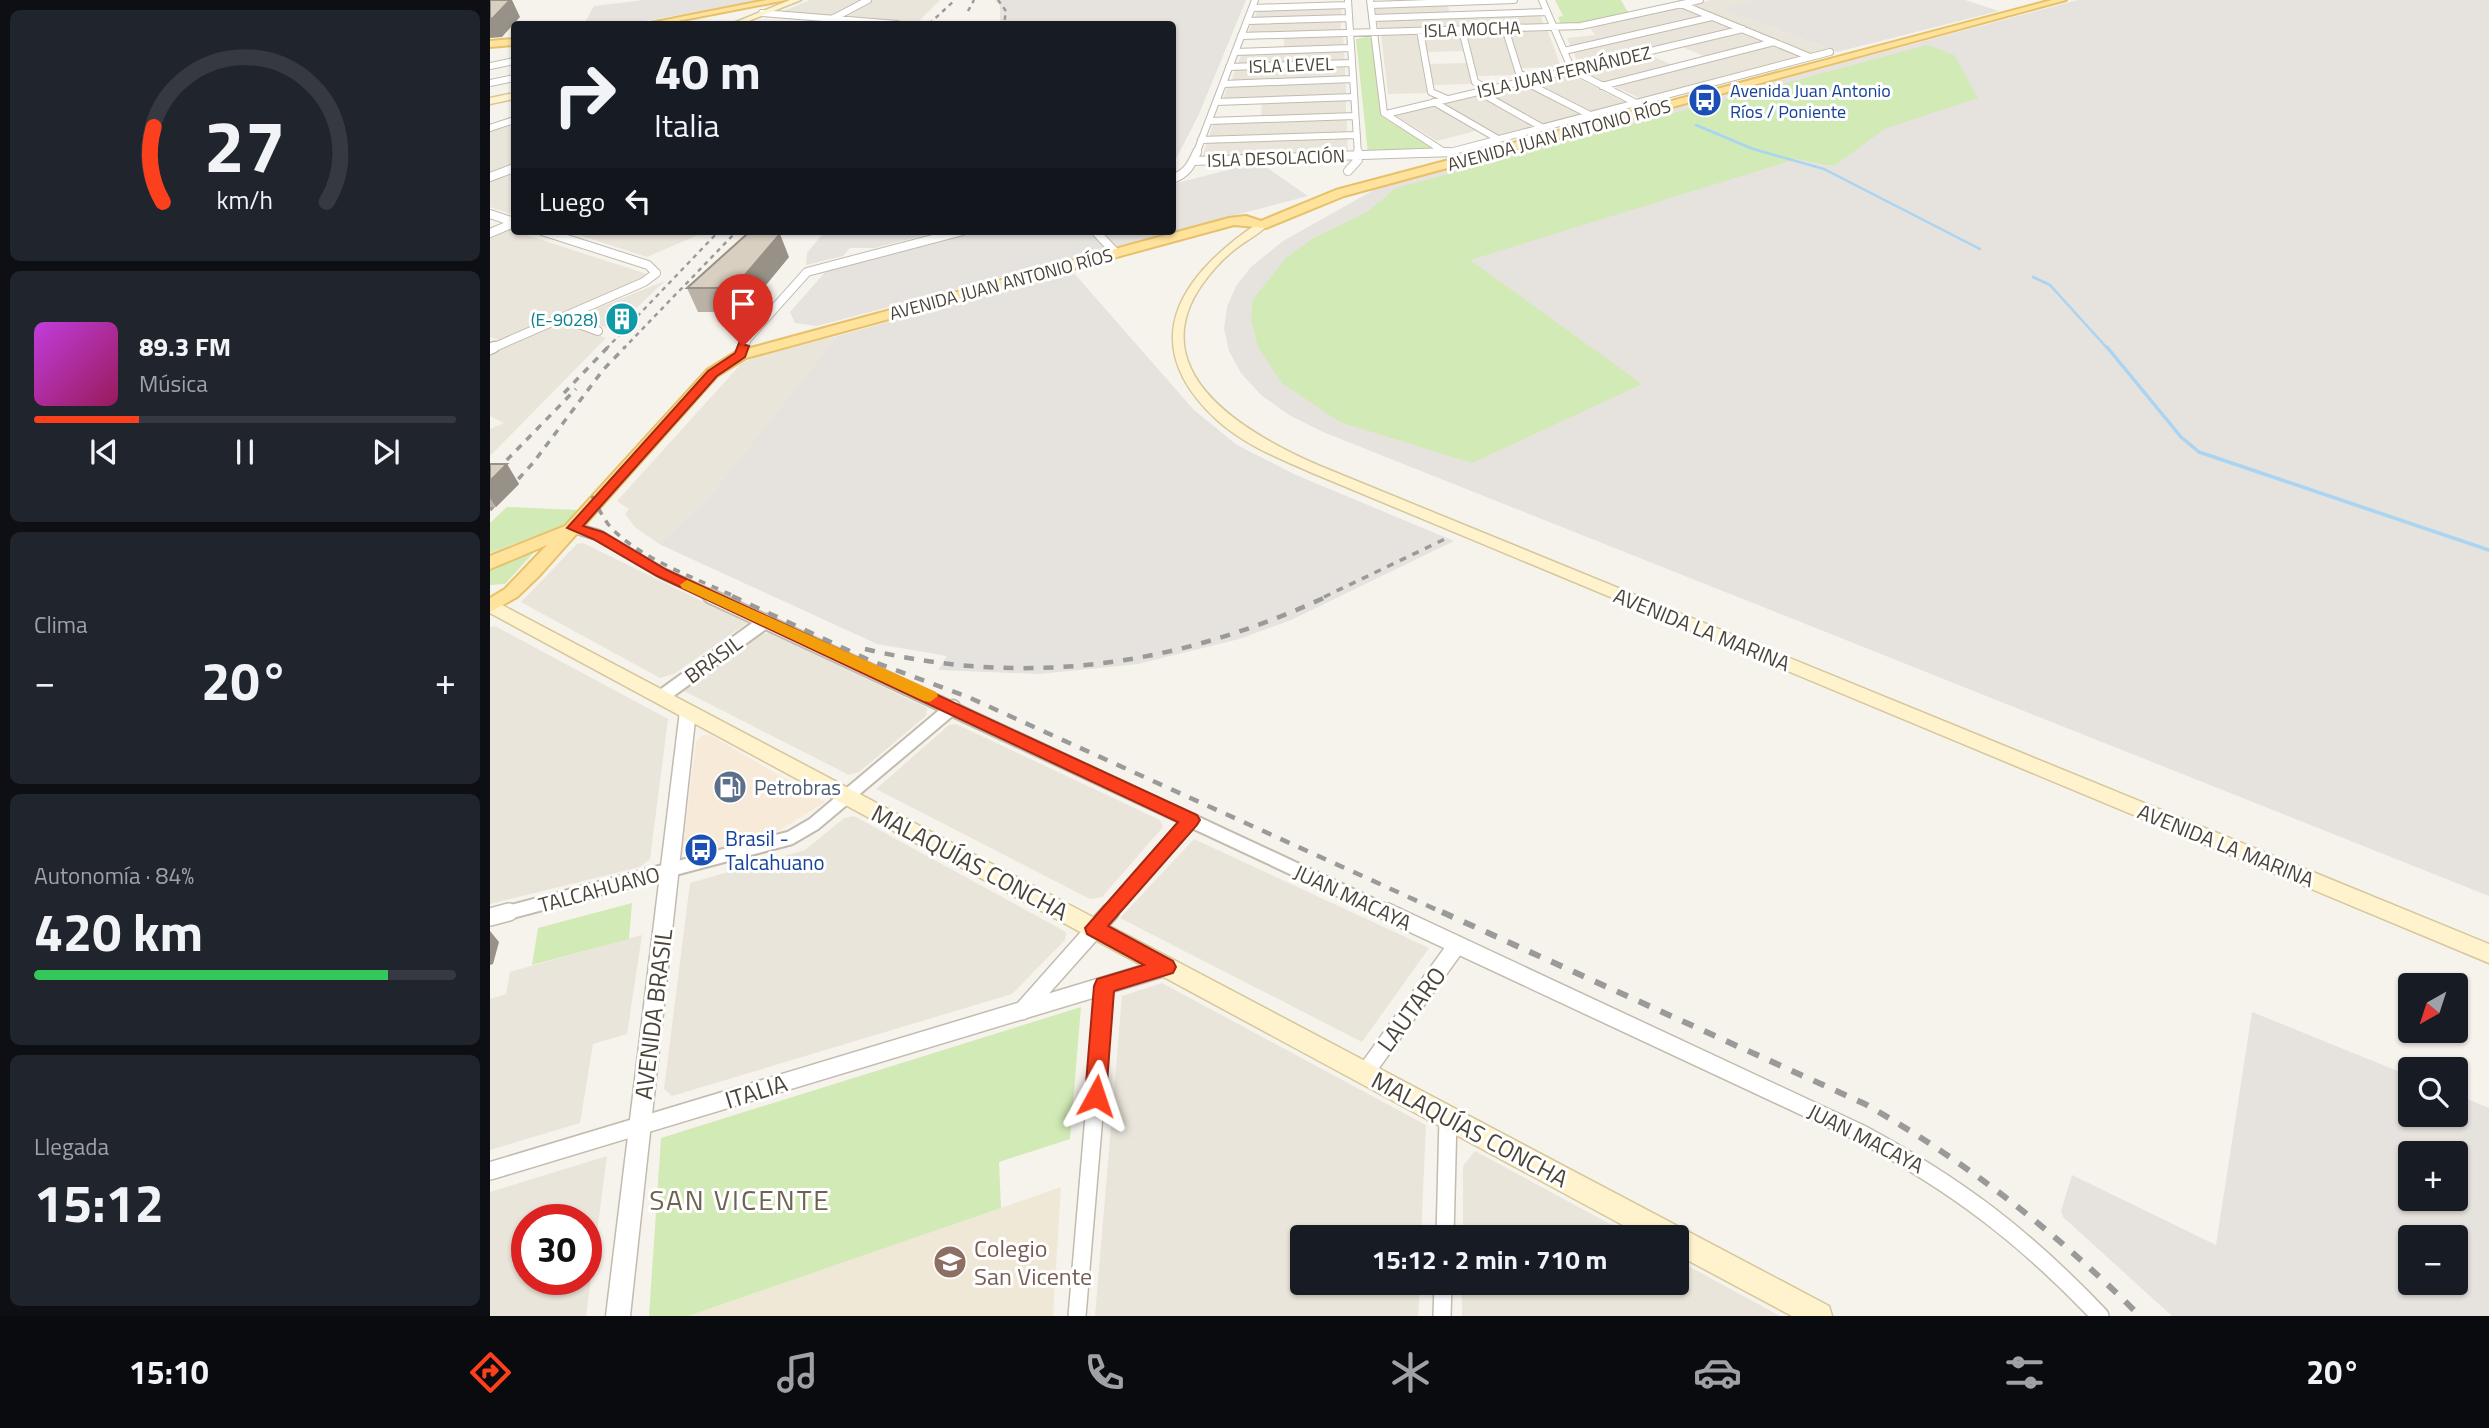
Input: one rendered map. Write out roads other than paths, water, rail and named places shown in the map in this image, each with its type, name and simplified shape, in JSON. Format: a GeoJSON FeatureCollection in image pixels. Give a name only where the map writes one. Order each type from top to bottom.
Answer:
{"type":"FeatureCollection","features":[{"type":"Feature","properties":{"kind":"main road"},"geometry":{"type":"LineString","coordinates":[[666,21],[782,0]]}},
{"type":"Feature","properties":{"kind":"main road"},"geometry":{"type":"LineString","coordinates":[[742,21],[797,0]]}},
{"type":"Feature","properties":{"kind":"main road"},"geometry":{"type":"LineString","coordinates":[[696,21],[740,14],[797,0]]}},
{"type":"Feature","properties":{"kind":"main road","name":"AVENIDA JUAN ANTONIO RÍOS"},"geometry":{"type":"LineString","coordinates":[[1340,193],[2062,0]]}},
{"type":"Feature","properties":{"kind":"main road"},"geometry":{"type":"LineString","coordinates":[[490,45],[511,43]]}},
{"type":"Feature","properties":{"kind":"main road"},"geometry":{"type":"LineString","coordinates":[[490,101],[511,97]]}},
{"type":"Feature","properties":{"kind":"main road"},"geometry":{"type":"LineString","coordinates":[[1233,221],[1340,193]]}},
{"type":"Feature","properties":{"kind":"main road","name":"AVENIDA LA MARINA"},"geometry":{"type":"LineString","coordinates":[[1340,193],[1262,225],[1225,250],[1203,272],[1188,295],[1178,327],[1182,362],[1196,389],[1222,417],[1247,435],[1315,470],[2489,954]]}},
{"type":"Feature","properties":{"kind":"main road","name":"AVENIDA JUAN ANTONIO RÍOS"},"geometry":{"type":"LineString","coordinates":[[490,607],[523,582],[712,373],[741,355],[1233,221],[1246,220],[1262,225]]}},
{"type":"Feature","properties":{"kind":"main road"},"geometry":{"type":"LineString","coordinates":[[490,563],[574,528]]}},
{"type":"Feature","properties":{"kind":"main road","name":"MALAQUÍAS CONCHA"},"geometry":{"type":"LineString","coordinates":[[490,607],[1649,1225]]}},
{"type":"Feature","properties":{"kind":"main road"},"geometry":{"type":"LineString","coordinates":[[1689,1247],[1819,1316]]}},
{"type":"Feature","properties":{"kind":"street"},"geometry":{"type":"LineString","coordinates":[[832,19],[868,0]]}},
{"type":"Feature","properties":{"kind":"street"},"geometry":{"type":"LineString","coordinates":[[1446,153],[1386,114],[1371,2],[1514,0]]}},
{"type":"Feature","properties":{"kind":"street"},"geometry":{"type":"LineString","coordinates":[[1542,0],[1572,70],[1651,110]]}},
{"type":"Feature","properties":{"kind":"street"},"geometry":{"type":"LineString","coordinates":[[1670,0],[1811,57]]}},
{"type":"Feature","properties":{"kind":"street","name":"ISLA MOCHA"},"geometry":{"type":"LineString","coordinates":[[1241,36],[1593,24],[1700,0]]}},
{"type":"Feature","properties":{"kind":"street"},"geometry":{"type":"LineString","coordinates":[[1194,161],[1254,4],[1348,3],[1358,156],[1357,162],[1348,171]]}},
{"type":"Feature","properties":{"kind":"street"},"geometry":{"type":"LineString","coordinates":[[1372,18],[1547,12]]}},
{"type":"Feature","properties":{"kind":"street"},"geometry":{"type":"LineString","coordinates":[[762,13],[858,21]]}},
{"type":"Feature","properties":{"kind":"street"},"geometry":{"type":"LineString","coordinates":[[1564,51],[1712,17]]}},
{"type":"Feature","properties":{"kind":"street"},"geometry":{"type":"LineString","coordinates":[[1247,21],[1349,18]]}},
{"type":"Feature","properties":{"kind":"street"},"geometry":{"type":"LineString","coordinates":[[1505,28],[1519,72],[1526,80],[1590,115]]}},
{"type":"Feature","properties":{"kind":"street","name":"ISLA JUAN FERNÁNDEZ"},"geometry":{"type":"LineString","coordinates":[[1386,114],[1743,29]]}},
{"type":"Feature","properties":{"kind":"street"},"geometry":{"type":"LineString","coordinates":[[1462,30],[1475,82],[1490,89]]}},
{"type":"Feature","properties":{"kind":"street"},"geometry":{"type":"LineString","coordinates":[[1420,31],[1431,92],[1447,99]]}},
{"type":"Feature","properties":{"kind":"street"},"geometry":{"type":"LineString","coordinates":[[1602,86],[1774,42]]}},
{"type":"Feature","properties":{"kind":"street"},"geometry":{"type":"LineString","coordinates":[[1235,52],[1351,48]]}},
{"type":"Feature","properties":{"kind":"street","name":"ISLA DESOLACIÓN"},"geometry":{"type":"LineString","coordinates":[[1176,177],[1188,172],[1194,161],[1446,153],[1830,52]]}},
{"type":"Feature","properties":{"kind":"street"},"geometry":{"type":"LineString","coordinates":[[490,66],[511,63]]}},
{"type":"Feature","properties":{"kind":"street","name":"ISLA LEVEL"},"geometry":{"type":"LineString","coordinates":[[1229,67],[1352,63]]}},
{"type":"Feature","properties":{"kind":"street"},"geometry":{"type":"LineString","coordinates":[[490,83],[511,79]]}},
{"type":"Feature","properties":{"kind":"street"},"geometry":{"type":"LineString","coordinates":[[1223,83],[1353,79]]}},
{"type":"Feature","properties":{"kind":"street"},"geometry":{"type":"LineString","coordinates":[[1479,92],[1543,128]]}},
{"type":"Feature","properties":{"kind":"street"},"geometry":{"type":"LineString","coordinates":[[1216,102],[1354,97]]}},
{"type":"Feature","properties":{"kind":"street"},"geometry":{"type":"LineString","coordinates":[[1434,102],[1498,139]]}},
{"type":"Feature","properties":{"kind":"street"},"geometry":{"type":"LineString","coordinates":[[1209,121],[1356,116]]}},
{"type":"Feature","properties":{"kind":"street"},"geometry":{"type":"LineString","coordinates":[[490,128],[511,121]]}},
{"type":"Feature","properties":{"kind":"street"},"geometry":{"type":"LineString","coordinates":[[1202,140],[1357,135]]}},
{"type":"Feature","properties":{"kind":"street"},"geometry":{"type":"LineString","coordinates":[[490,177],[511,169]]}},
{"type":"Feature","properties":{"kind":"street"},"geometry":{"type":"LineString","coordinates":[[490,214],[511,222]]}},
{"type":"Feature","properties":{"kind":"street"},"geometry":{"type":"LineString","coordinates":[[490,233],[511,224]]}},
{"type":"Feature","properties":{"kind":"street"},"geometry":{"type":"LineString","coordinates":[[490,349],[644,282],[656,273],[648,265],[554,235]]}},
{"type":"Feature","properties":{"kind":"street"},"geometry":{"type":"LineString","coordinates":[[741,355],[747,339],[804,273],[818,267],[947,235]]}},
{"type":"Feature","properties":{"kind":"street"},"geometry":{"type":"LineString","coordinates":[[1099,235],[1116,253]]}},
{"type":"Feature","properties":{"kind":"street"},"geometry":{"type":"LineString","coordinates":[[562,318],[598,331]]}},
{"type":"Feature","properties":{"kind":"street","name":"JUAN MACAYA"},"geometry":{"type":"LineString","coordinates":[[574,528],[598,536],[662,573],[1839,1122],[1932,1173],[2011,1229],[2101,1316]]}},
{"type":"Feature","properties":{"kind":"street","name":"BRASIL"},"geometry":{"type":"LineString","coordinates":[[661,697],[766,621]]}},
{"type":"Feature","properties":{"kind":"street","name":"TALCAHUANO"},"geometry":{"type":"LineString","coordinates":[[490,917],[790,838],[814,824],[953,707]]}},
{"type":"Feature","properties":{"kind":"street","name":"AVENIDA BRASIL"},"geometry":{"type":"LineString","coordinates":[[618,1316],[688,711]]}},
{"type":"Feature","properties":{"kind":"street"},"geometry":{"type":"LineString","coordinates":[[1022,1011],[1191,820]]}},
{"type":"Feature","properties":{"kind":"street","name":"LAUTARO"},"geometry":{"type":"LineString","coordinates":[[1365,1073],[1457,945]]}},
{"type":"Feature","properties":{"kind":"street","name":"ITALIA"},"geometry":{"type":"LineString","coordinates":[[490,1171],[1166,967]]}},
{"type":"Feature","properties":{"kind":"street"},"geometry":{"type":"LineString","coordinates":[[1077,1316],[1105,986]]}},
{"type":"Feature","properties":{"kind":"street"},"geometry":{"type":"LineString","coordinates":[[1445,1225],[1448,1118]]}},
{"type":"Feature","properties":{"kind":"street"},"geometry":{"type":"LineString","coordinates":[[1442,1316],[1443,1295]]}},
{"type":"Feature","properties":{"kind":"waterway"},"geometry":{"type":"LineString","coordinates":[[1696,125],[1753,149],[1824,169],[1980,249]]}},
{"type":"Feature","properties":{"kind":"waterway"},"geometry":{"type":"LineString","coordinates":[[2033,277],[2050,285],[2108,349]]}},
{"type":"Feature","properties":{"kind":"waterway"},"geometry":{"type":"LineString","coordinates":[[2107,347],[2181,437],[2199,452],[2489,550]]}},
{"type":"Feature","properties":{"kind":"railway"},"geometry":{"type":"LineString","coordinates":[[932,21],[955,0]]}},
{"type":"Feature","properties":{"kind":"railway"},"geometry":{"type":"LineString","coordinates":[[968,11],[974,0]]}},
{"type":"Feature","properties":{"kind":"railway"},"geometry":{"type":"LineString","coordinates":[[998,0],[1006,11],[1004,21]]}},
{"type":"Feature","properties":{"kind":"railway"},"geometry":{"type":"LineString","coordinates":[[606,349],[715,235]]}},
{"type":"Feature","properties":{"kind":"railway"},"geometry":{"type":"LineString","coordinates":[[623,349],[733,235]]}},
{"type":"Feature","properties":{"kind":"railway"},"geometry":{"type":"LineString","coordinates":[[564,393],[608,347]]}},
{"type":"Feature","properties":{"kind":"railway"},"geometry":{"type":"LineString","coordinates":[[490,510],[533,463],[603,370],[625,347]]}},
{"type":"Feature","properties":{"kind":"railway"},"geometry":{"type":"LineString","coordinates":[[497,470],[576,389]]}},
{"type":"Feature","properties":{"kind":"railway"},"geometry":{"type":"LineString","coordinates":[[592,496],[608,524],[634,547],[736,597]]}},
{"type":"Feature","properties":{"kind":"railway"},"geometry":{"type":"LineString","coordinates":[[1324,597],[1447,538]]}},
{"type":"Feature","properties":{"kind":"railway"},"geometry":{"type":"LineString","coordinates":[[732,596],[869,660],[968,697],[1446,914]]}},
{"type":"Feature","properties":{"kind":"railway"},"geometry":{"type":"LineString","coordinates":[[865,649],[926,661],[985,667],[1043,668],[1101,663],[1158,654],[1215,639],[1271,620],[1328,596]]}},
{"type":"Feature","properties":{"kind":"railway"},"geometry":{"type":"LineString","coordinates":[[1442,912],[1865,1104],[1939,1150],[2010,1201],[2109,1285],[2140,1316]]}},
{"type":"Feature","properties":{"kind":"place","name":"Avenida Juan Antonio Ríos / Poniente"},"geometry":{"type":"Point","coordinates":[1705,100]}},
{"type":"Feature","properties":{"kind":"place","name":"(E-9028)"},"geometry":{"type":"Point","coordinates":[622,319]}},
{"type":"Feature","properties":{"kind":"place","name":"Petrobras"},"geometry":{"type":"Point","coordinates":[730,787]}},
{"type":"Feature","properties":{"kind":"place","name":"Brasil - Talcahuano"},"geometry":{"type":"Point","coordinates":[701,850]}},
{"type":"Feature","properties":{"kind":"place","name":"Colegio San Vicente"},"geometry":{"type":"Point","coordinates":[950,1262]}},
{"type":"Feature","properties":{"kind":"district","name":"SAN VICENTE"},"geometry":{"type":"Point","coordinates":[740,1199]}}]}
